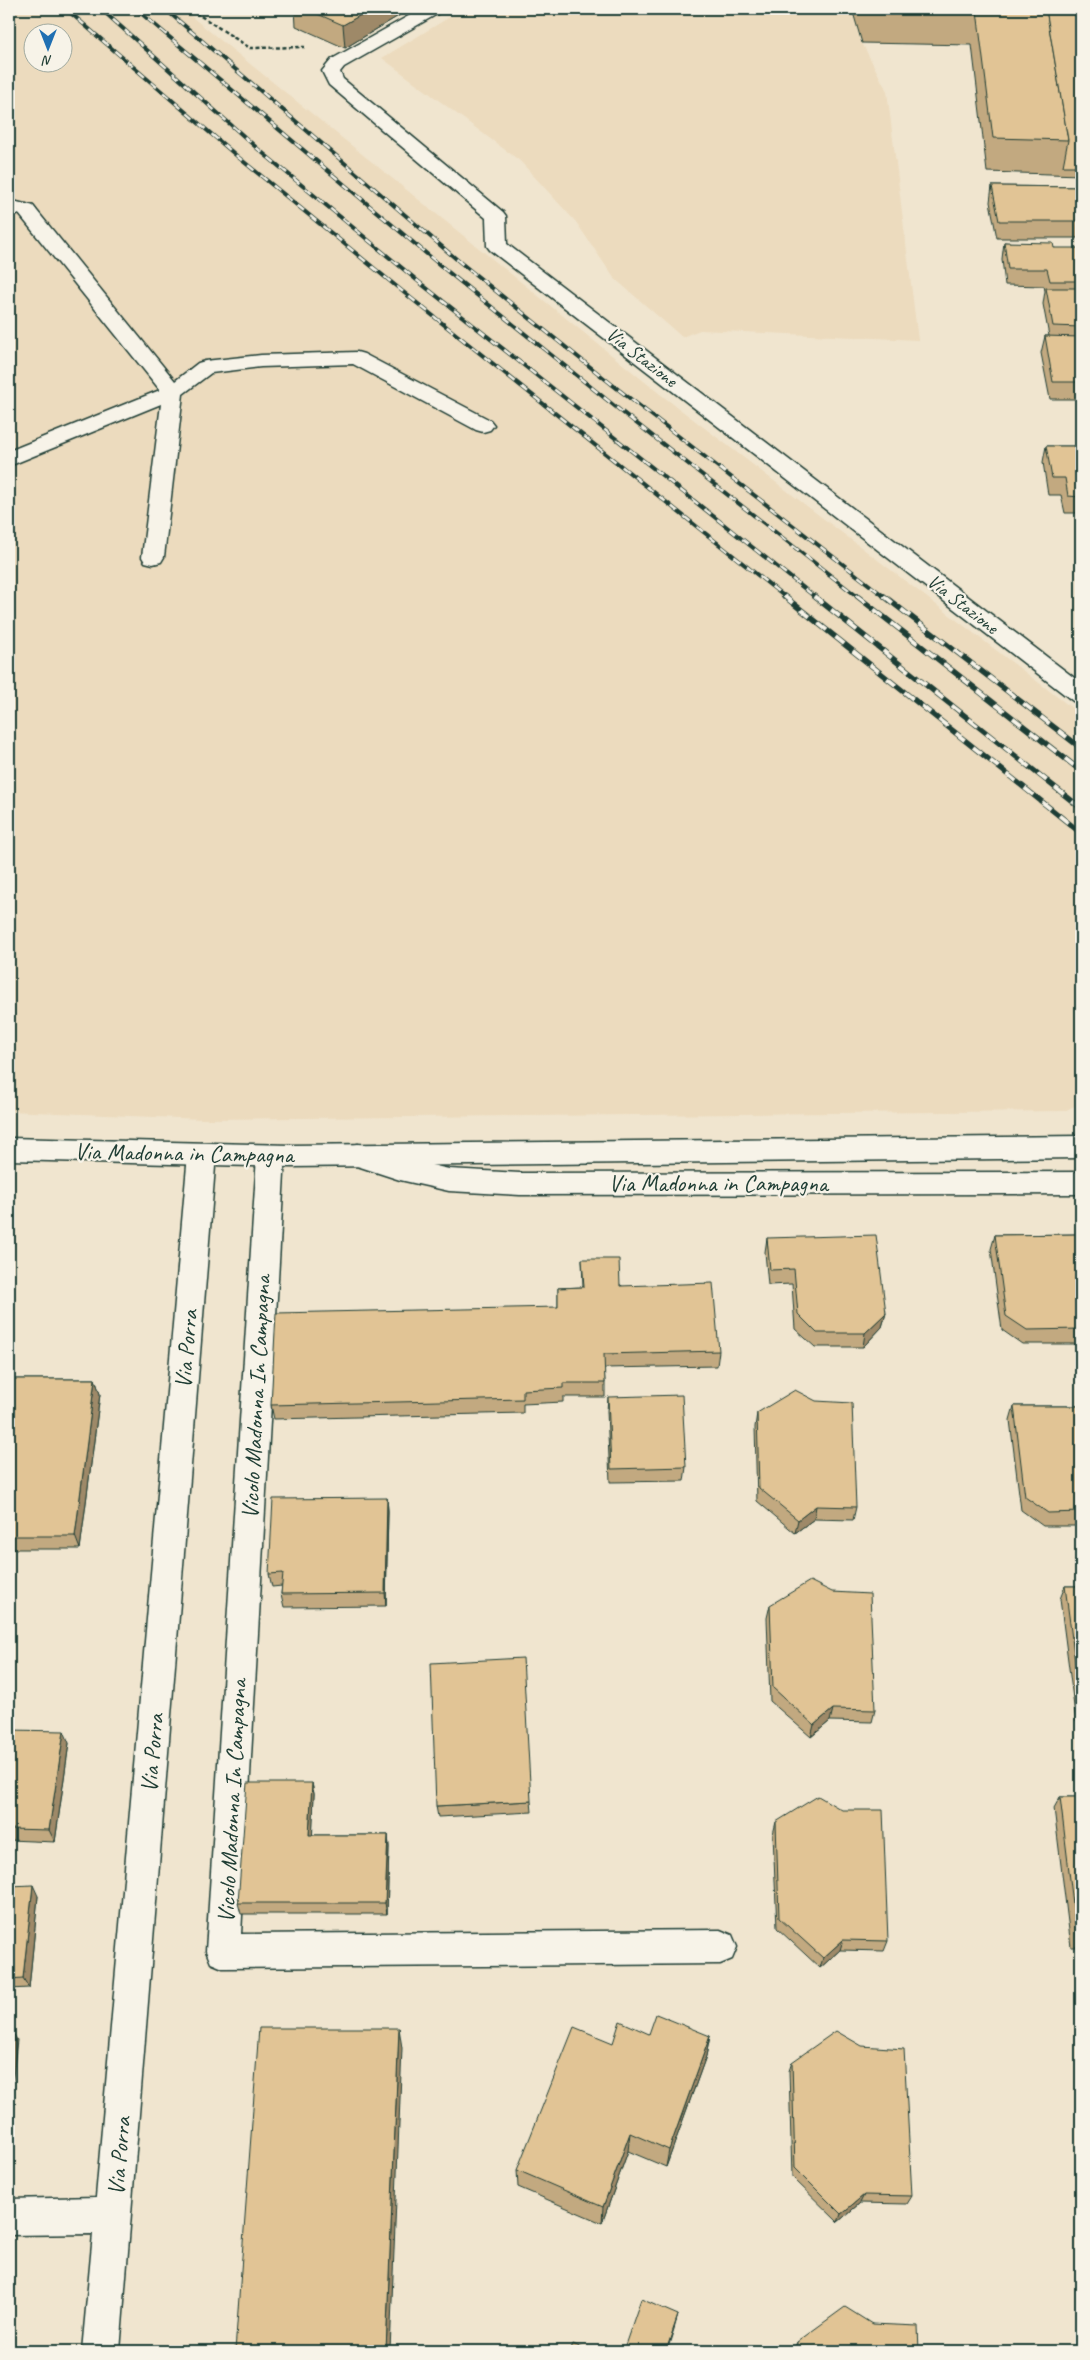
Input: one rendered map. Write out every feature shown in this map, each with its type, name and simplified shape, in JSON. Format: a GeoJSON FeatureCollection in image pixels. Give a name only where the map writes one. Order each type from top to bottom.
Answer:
{"type":"FeatureCollection","features":[{"type":"Feature","properties":{"kind":"street"},"geometry":{"type":"LineString","coordinates":[[338,63],[434,9]]}},
{"type":"Feature","properties":{"kind":"street","name":"Via Stazione"},"geometry":{"type":"LineString","coordinates":[[338,63],[330,71],[335,81],[496,216],[497,246],[1081,695]]}},
{"type":"Feature","properties":{"kind":"street"},"geometry":{"type":"LineString","coordinates":[[17,208],[173,392],[153,557]]}},
{"type":"Feature","properties":{"kind":"street"},"geometry":{"type":"LineString","coordinates":[[9,460],[173,392],[205,367],[261,361],[357,358],[483,426]]}},
{"type":"Feature","properties":{"kind":"street","name":"Via Madonna in Campagna"},"geometry":{"type":"LineString","coordinates":[[9,1149],[271,1156],[1081,1147]]}},
{"type":"Feature","properties":{"kind":"street","name":"Via Porra"},"geometry":{"type":"LineString","coordinates":[[101,2351],[202,1154]]}},
{"type":"Feature","properties":{"kind":"street","name":"Via Madonna in Campagna"},"geometry":{"type":"LineString","coordinates":[[358,1155],[400,1169],[449,1180],[520,1184],[1081,1183]]}},
{"type":"Feature","properties":{"kind":"street","name":"Vicolo Madonna In Campagna"},"geometry":{"type":"LineString","coordinates":[[271,1156],[223,1951],[720,1947]]}},
{"type":"Feature","properties":{"kind":"street"},"geometry":{"type":"LineString","coordinates":[[9,2216],[114,2214]]}},
{"type":"Feature","properties":{"kind":"path"},"geometry":{"type":"LineString","coordinates":[[190,9],[250,48],[300,46],[319,52],[338,63]]}},
{"type":"Feature","properties":{"kind":"shaded area"},"geometry":{"type":"Polygon","coordinates":[[[9,9],[182,9],[660,394],[1081,715],[1081,1103],[1064,1111],[203,1119],[9,1111],[9,9]]]}},
{"type":"Feature","properties":{"kind":"shaded area"},"geometry":{"type":"Polygon","coordinates":[[[463,9],[852,9],[862,43],[887,91],[918,340],[700,330],[682,337],[614,278],[576,222],[520,161],[382,58],[463,9]]]}},
{"type":"Feature","properties":{"kind":"building"},"geometry":{"type":"Polygon","coordinates":[[[306,9],[371,9],[343,25],[306,9]]]}},
{"type":"Feature","properties":{"kind":"building"},"geometry":{"type":"Polygon","coordinates":[[[866,9],[1046,9],[1068,140],[993,138],[977,11],[866,9]]]}},
{"type":"Feature","properties":{"kind":"building"},"geometry":{"type":"Polygon","coordinates":[[[1046,9],[1074,9],[1081,49],[1081,166],[1063,166],[1068,140],[1046,9]]]}},
{"type":"Feature","properties":{"kind":"building"},"geometry":{"type":"Polygon","coordinates":[[[992,186],[1081,187],[1081,221],[999,221],[992,186]]]}},
{"type":"Feature","properties":{"kind":"building"},"geometry":{"type":"Polygon","coordinates":[[[1004,242],[1053,243],[1054,248],[1080,248],[1081,281],[1050,281],[1047,269],[1008,269],[1004,242]]]}},
{"type":"Feature","properties":{"kind":"building"},"geometry":{"type":"Polygon","coordinates":[[[1046,288],[1081,288],[1081,327],[1053,326],[1046,288]]]}},
{"type":"Feature","properties":{"kind":"building"},"geometry":{"type":"Polygon","coordinates":[[[1045,336],[1081,337],[1081,382],[1053,382],[1045,336]]]}},
{"type":"Feature","properties":{"kind":"building"},"geometry":{"type":"Polygon","coordinates":[[[1046,446],[1081,446],[1081,497],[1068,496],[1065,478],[1052,478],[1046,446]]]}},
{"type":"Feature","properties":{"kind":"building"},"geometry":{"type":"Polygon","coordinates":[[[1081,1234],[1081,1329],[1027,1330],[1006,1316],[995,1235],[1081,1234]]]}},
{"type":"Feature","properties":{"kind":"building"},"geometry":{"type":"Polygon","coordinates":[[[876,1235],[886,1313],[865,1333],[817,1333],[798,1314],[794,1269],[770,1270],[767,1238],[876,1235]]]}},
{"type":"Feature","properties":{"kind":"building"},"geometry":{"type":"Polygon","coordinates":[[[582,1259],[619,1259],[620,1286],[713,1283],[719,1351],[604,1354],[605,1383],[563,1383],[563,1388],[523,1390],[523,1399],[271,1405],[276,1313],[558,1307],[558,1288],[584,1287],[582,1259]]]}},
{"type":"Feature","properties":{"kind":"building"},"geometry":{"type":"Polygon","coordinates":[[[9,1379],[95,1379],[75,1536],[9,1536],[9,1379]]]}},
{"type":"Feature","properties":{"kind":"building"},"geometry":{"type":"Polygon","coordinates":[[[795,1390],[816,1401],[852,1403],[856,1507],[816,1506],[798,1520],[759,1488],[757,1413],[795,1390]]]}},
{"type":"Feature","properties":{"kind":"building"},"geometry":{"type":"Polygon","coordinates":[[[682,1395],[686,1467],[611,1469],[608,1397],[682,1395]]]}},
{"type":"Feature","properties":{"kind":"building"},"geometry":{"type":"Polygon","coordinates":[[[1014,1406],[1081,1406],[1081,1512],[1048,1513],[1025,1497],[1014,1406]]]}},
{"type":"Feature","properties":{"kind":"building"},"geometry":{"type":"Polygon","coordinates":[[[387,1498],[385,1593],[281,1594],[283,1573],[269,1574],[273,1499],[387,1498]]]}},
{"type":"Feature","properties":{"kind":"building"},"geometry":{"type":"Polygon","coordinates":[[[810,1581],[832,1592],[870,1594],[875,1710],[833,1709],[814,1725],[773,1688],[770,1605],[810,1581]]]}},
{"type":"Feature","properties":{"kind":"building"},"geometry":{"type":"Polygon","coordinates":[[[1065,1586],[1081,1586],[1081,1707],[1065,1586]]]}},
{"type":"Feature","properties":{"kind":"building"},"geometry":{"type":"Polygon","coordinates":[[[523,1658],[531,1801],[436,1806],[431,1663],[523,1658]]]}},
{"type":"Feature","properties":{"kind":"building"},"geometry":{"type":"Polygon","coordinates":[[[9,1730],[64,1731],[49,1830],[9,1829],[9,1730]]]}},
{"type":"Feature","properties":{"kind":"building"},"geometry":{"type":"Polygon","coordinates":[[[247,1783],[312,1783],[309,1835],[388,1835],[385,1903],[238,1903],[247,1783]]]}},
{"type":"Feature","properties":{"kind":"building"},"geometry":{"type":"Polygon","coordinates":[[[818,1796],[842,1810],[883,1810],[888,1941],[843,1940],[823,1958],[779,1918],[776,1822],[818,1796]]]}},
{"type":"Feature","properties":{"kind":"building"},"geometry":{"type":"Polygon","coordinates":[[[1060,1797],[1081,1797],[1081,1937],[1077,1937],[1060,1797]]]}},
{"type":"Feature","properties":{"kind":"building"},"geometry":{"type":"Polygon","coordinates":[[[33,1885],[23,1978],[9,1979],[9,1886],[33,1885]]]}},
{"type":"Feature","properties":{"kind":"building"},"geometry":{"type":"Polygon","coordinates":[[[656,2014],[710,2036],[669,2150],[630,2133],[603,2207],[517,2170],[574,2027],[613,2043],[620,2021],[649,2034],[656,2014]]]}},
{"type":"Feature","properties":{"kind":"building"},"geometry":{"type":"Polygon","coordinates":[[[259,2028],[399,2028],[386,2351],[235,2351],[259,2028]]]}},
{"type":"Feature","properties":{"kind":"building"},"geometry":{"type":"Polygon","coordinates":[[[9,2031],[12,2031],[9,2054],[9,2031]]]}},
{"type":"Feature","properties":{"kind":"building"},"geometry":{"type":"Polygon","coordinates":[[[836,2031],[862,2046],[904,2049],[912,2196],[864,2195],[841,2214],[795,2168],[792,2062],[836,2031]]]}},
{"type":"Feature","properties":{"kind":"building"},"geometry":{"type":"Polygon","coordinates":[[[641,2299],[678,2315],[666,2351],[623,2351],[641,2299]]]}},
{"type":"Feature","properties":{"kind":"building"},"geometry":{"type":"Polygon","coordinates":[[[845,2307],[872,2324],[918,2326],[919,2351],[797,2351],[797,2342],[845,2307]]]}},
{"type":"Feature","properties":{"kind":"building"},"geometry":{"type":"Polygon","coordinates":[[[573,2344],[589,2351],[570,2351],[573,2344]]]}},
{"type":"Feature","properties":{"kind":"railway"},"geometry":{"type":"LineString","coordinates":[[66,9],[238,157],[402,291],[785,597]]}},
{"type":"Feature","properties":{"kind":"railway"},"geometry":{"type":"LineString","coordinates":[[101,9],[258,149],[419,282],[815,597]]}},
{"type":"Feature","properties":{"kind":"railway"},"geometry":{"type":"LineString","coordinates":[[136,9],[447,271],[622,412],[858,597]]}},
{"type":"Feature","properties":{"kind":"railway"},"geometry":{"type":"LineString","coordinates":[[165,9],[461,263],[614,386],[885,597]]}},
{"type":"Feature","properties":{"kind":"railway"},"geometry":{"type":"LineString","coordinates":[[784,596],[1081,833]]}},
{"type":"Feature","properties":{"kind":"railway"},"geometry":{"type":"LineString","coordinates":[[814,596],[1081,808]]}},
{"type":"Feature","properties":{"kind":"railway"},"geometry":{"type":"LineString","coordinates":[[857,596],[1081,771]]}},
{"type":"Feature","properties":{"kind":"railway"},"geometry":{"type":"LineString","coordinates":[[884,596],[1081,748]]}}]}
